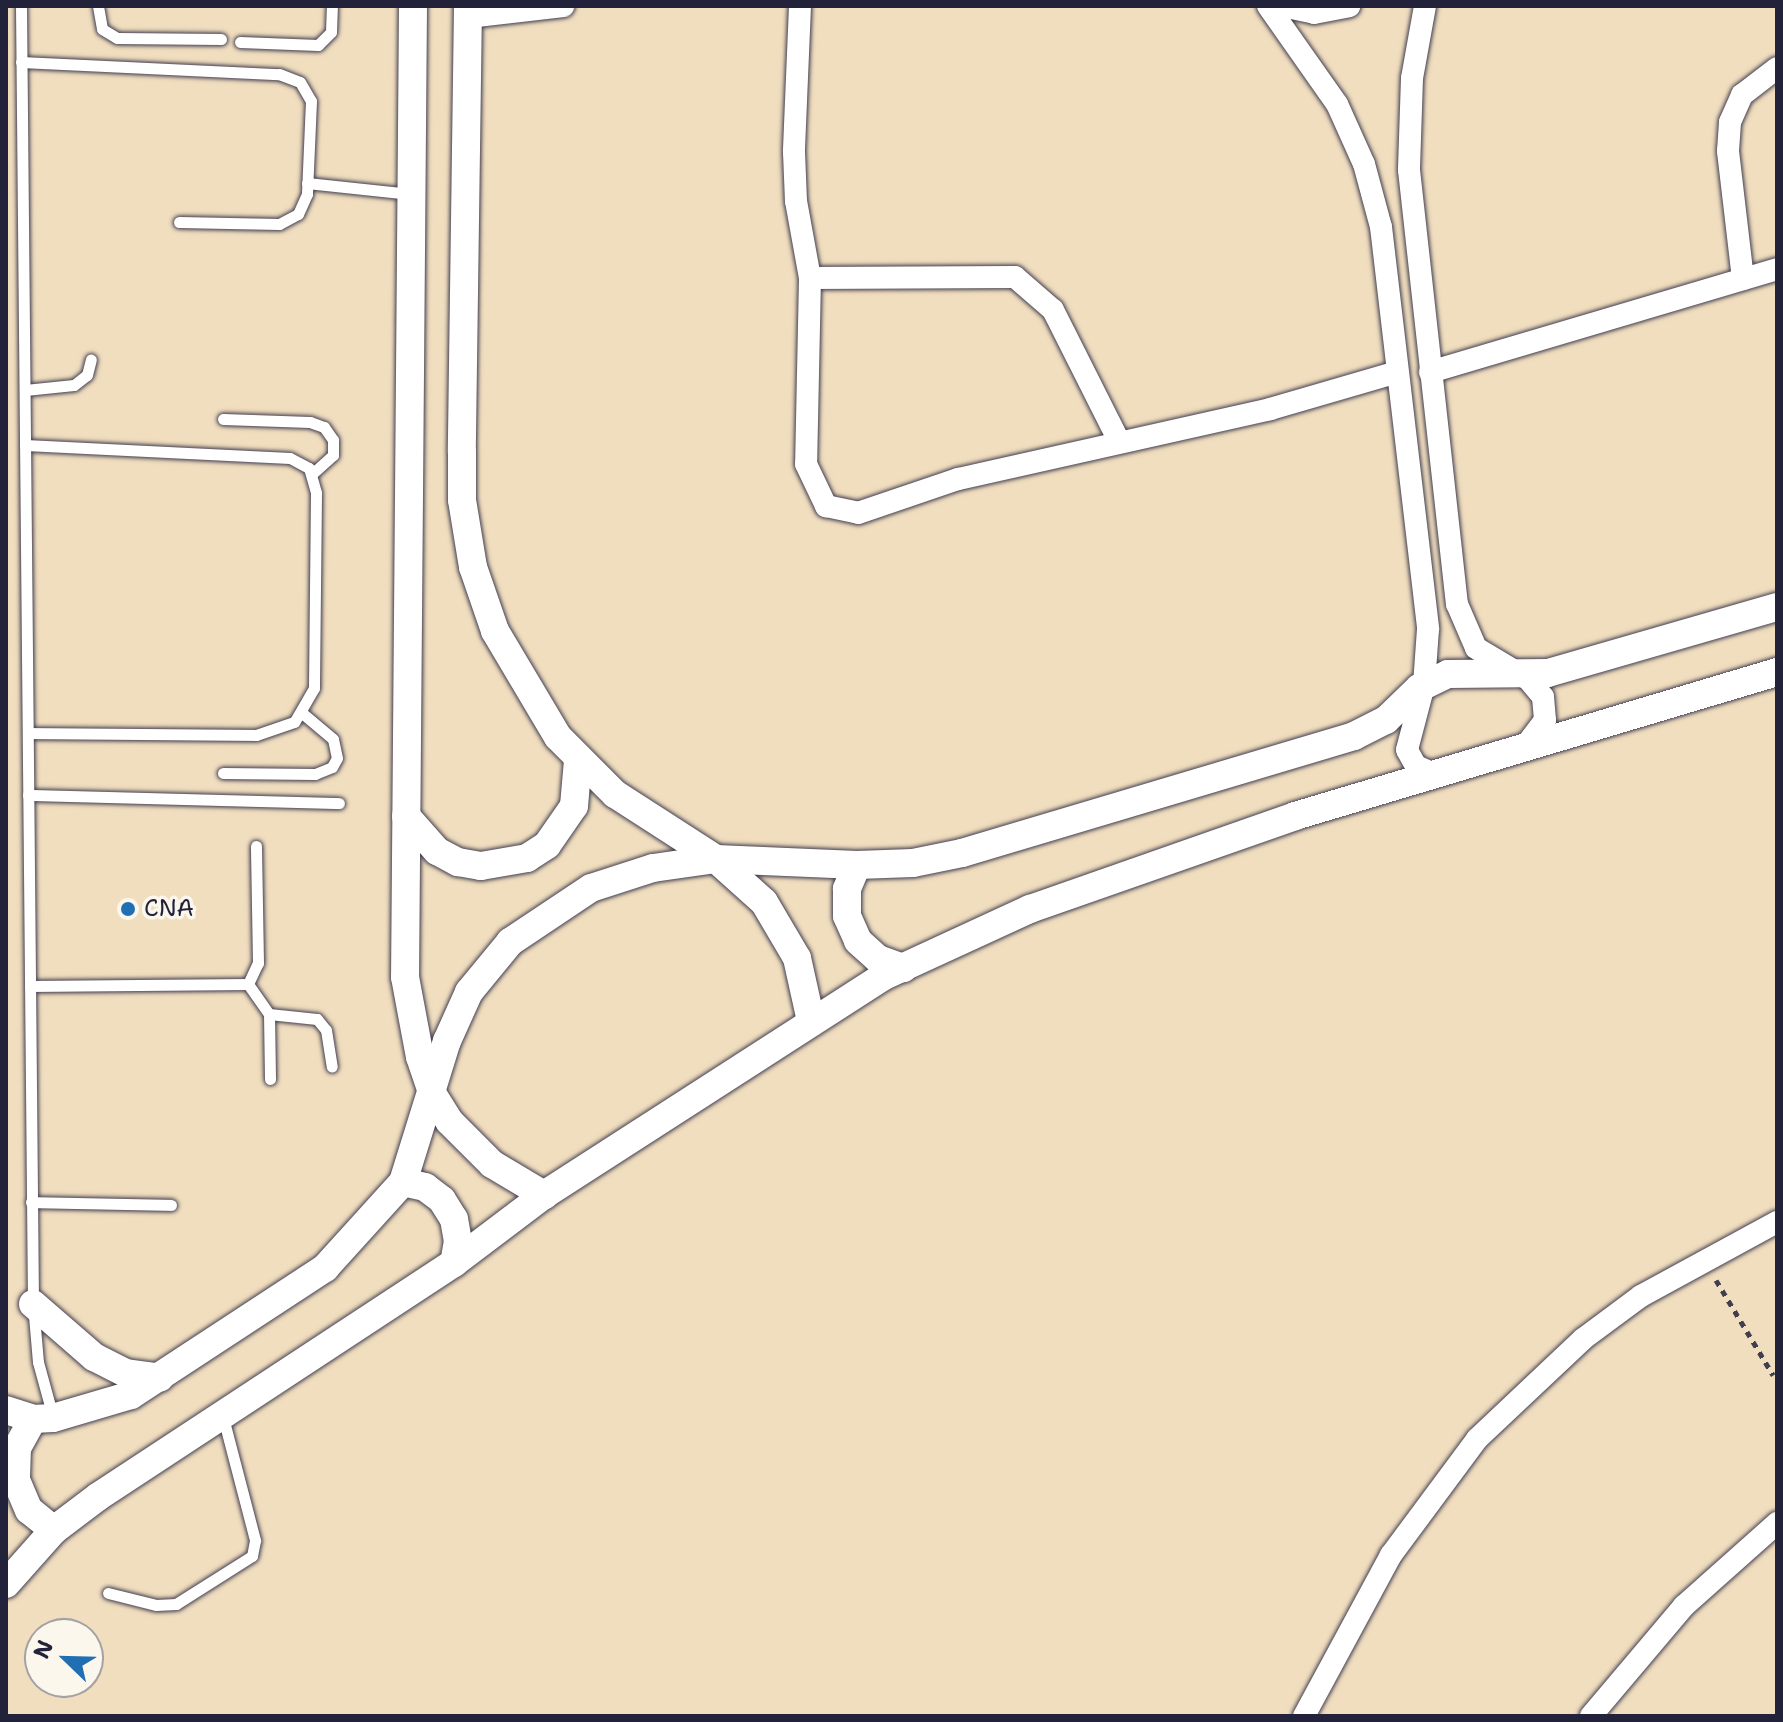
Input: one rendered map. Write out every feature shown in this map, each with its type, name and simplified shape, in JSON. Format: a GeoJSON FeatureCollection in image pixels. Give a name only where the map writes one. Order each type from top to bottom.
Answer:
{"type":"FeatureCollection","features":[{"type":"Feature","properties":{"kind":"street"},"geometry":{"type":"LineString","coordinates":[[413,6],[405,977],[433,1095],[469,1144],[517,1181],[544,1195]]}},
{"type":"Feature","properties":{"kind":"street"},"geometry":{"type":"LineString","coordinates":[[563,6],[468,12],[462,500],[473,567],[495,631],[543,715],[578,760],[640,813],[716,859],[749,886],[783,929],[797,958],[811,1021]]}},
{"type":"Feature","properties":{"kind":"street"},"geometry":{"type":"LineString","coordinates":[[800,6],[794,178],[810,278],[806,464],[826,506],[858,513],[939,484],[1270,409],[1397,372]]}},
{"type":"Feature","properties":{"kind":"street"},"geometry":{"type":"LineString","coordinates":[[1268,6],[1324,81],[1364,164],[1383,237],[1428,629],[1424,685],[1407,750],[1416,766],[1432,773]]}},
{"type":"Feature","properties":{"kind":"street"},"geometry":{"type":"LineString","coordinates":[[1282,6],[1314,13],[1349,6]]}},
{"type":"Feature","properties":{"kind":"street"},"geometry":{"type":"LineString","coordinates":[[1425,6],[1412,78],[1409,170],[1461,620],[1476,648],[1537,686],[1545,708],[1541,732],[1524,748]]}},
{"type":"Feature","properties":{"kind":"street"},"geometry":{"type":"LineString","coordinates":[[1743,279],[1728,151],[1730,122],[1742,95],[1777,68]]}},
{"type":"Feature","properties":{"kind":"street"},"geometry":{"type":"LineString","coordinates":[[1430,372],[1777,269]]}},
{"type":"Feature","properties":{"kind":"street"},"geometry":{"type":"LineString","coordinates":[[810,278],[998,273],[1023,281],[1053,310],[1119,441]]}},
{"type":"Feature","properties":{"kind":"street"},"geometry":{"type":"LineString","coordinates":[[54,1530],[29,1510],[16,1480],[17,1448],[31,1415],[100,1407],[160,1378],[325,1268],[403,1182],[456,1016],[469,992],[535,921],[622,876],[716,859],[857,865],[913,863],[962,853],[1354,736],[1386,720],[1424,685],[1459,672],[1517,674],[1564,669],[1777,607]]}},
{"type":"Feature","properties":{"kind":"street"},"geometry":{"type":"LineString","coordinates":[[6,1584],[54,1530],[222,1412],[454,1263],[544,1195],[811,1021],[903,968],[1030,909],[1432,773],[1777,672]]}},
{"type":"Feature","properties":{"kind":"street"},"geometry":{"type":"LineString","coordinates":[[406,816],[437,851],[458,862],[481,866],[527,858],[547,845],[574,806],[578,760]]}},
{"type":"Feature","properties":{"kind":"street"},"geometry":{"type":"LineString","coordinates":[[857,865],[847,889],[847,916],[858,941],[878,959],[903,968]]}},
{"type":"Feature","properties":{"kind":"street"},"geometry":{"type":"LineString","coordinates":[[403,1182],[425,1187],[442,1200],[454,1219],[458,1241],[454,1263]]}},
{"type":"Feature","properties":{"kind":"street"},"geometry":{"type":"LineString","coordinates":[[1304,1716],[1391,1555],[1477,1439],[1583,1339],[1703,1259],[1777,1222]]}},
{"type":"Feature","properties":{"kind":"street"},"geometry":{"type":"LineString","coordinates":[[33,1304],[101,1362],[126,1373],[160,1378]]}},
{"type":"Feature","properties":{"kind":"street"},"geometry":{"type":"LineString","coordinates":[[1591,1716],[1684,1606],[1777,1523]]}},
{"type":"Feature","properties":{"kind":"lane"},"geometry":{"type":"LineString","coordinates":[[21,6],[31,1202],[33,1304],[38,1362],[31,1415]]}},
{"type":"Feature","properties":{"kind":"lane"},"geometry":{"type":"LineString","coordinates":[[98,6],[102,29],[117,38],[221,39]]}},
{"type":"Feature","properties":{"kind":"lane"},"geometry":{"type":"LineString","coordinates":[[240,42],[318,45],[331,32],[332,6]]}},
{"type":"Feature","properties":{"kind":"lane"},"geometry":{"type":"LineString","coordinates":[[21,62],[290,76],[311,101],[304,205],[290,220],[179,222]]}},
{"type":"Feature","properties":{"kind":"lane"},"geometry":{"type":"LineString","coordinates":[[307,183],[410,194]]}},
{"type":"Feature","properties":{"kind":"lane"},"geometry":{"type":"LineString","coordinates":[[25,390],[74,385],[87,375],[91,359]]}},
{"type":"Feature","properties":{"kind":"lane"},"geometry":{"type":"LineString","coordinates":[[223,419],[310,422],[324,427],[333,440],[333,455],[312,474]]}},
{"type":"Feature","properties":{"kind":"lane"},"geometry":{"type":"LineString","coordinates":[[25,445],[290,458],[303,462],[312,474],[315,670],[314,688],[302,713],[276,732],[256,735],[28,733]]}},
{"type":"Feature","properties":{"kind":"lane"},"geometry":{"type":"LineString","coordinates":[[223,773],[315,774],[332,767],[337,758],[333,739],[302,713]]}},
{"type":"Feature","properties":{"kind":"lane"},"geometry":{"type":"LineString","coordinates":[[28,795],[339,803]]}},
{"type":"Feature","properties":{"kind":"lane"},"geometry":{"type":"LineString","coordinates":[[248,984],[258,963],[256,846]]}},
{"type":"Feature","properties":{"kind":"lane"},"geometry":{"type":"LineString","coordinates":[[30,986],[248,984]]}},
{"type":"Feature","properties":{"kind":"lane"},"geometry":{"type":"LineString","coordinates":[[248,984],[269,1014],[270,1079]]}},
{"type":"Feature","properties":{"kind":"lane"},"geometry":{"type":"LineString","coordinates":[[269,1014],[317,1019],[326,1030],[332,1067]]}},
{"type":"Feature","properties":{"kind":"lane"},"geometry":{"type":"LineString","coordinates":[[31,1202],[171,1205]]}},
{"type":"Feature","properties":{"kind":"lane"},"geometry":{"type":"LineString","coordinates":[[108,1593],[156,1605],[176,1604],[252,1556],[255,1540],[222,1412]]}},
{"type":"Feature","properties":{"kind":"path"},"geometry":{"type":"LineString","coordinates":[[1703,1259],[1773,1375]]}},
{"type":"Feature","properties":{"kind":"place","name":"CNA"},"geometry":{"type":"Point","coordinates":[128,909]}}]}
